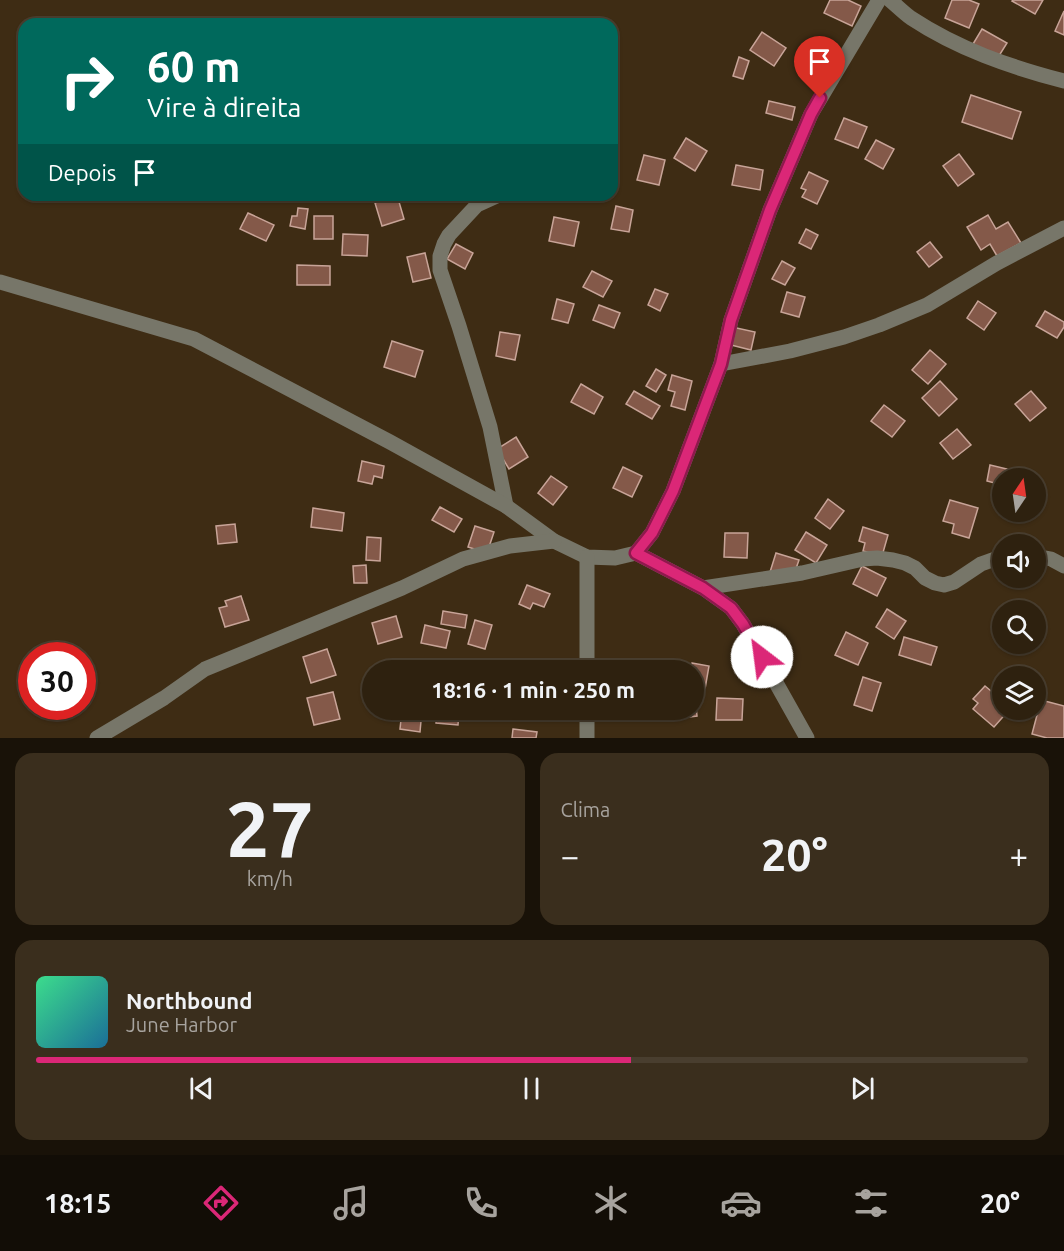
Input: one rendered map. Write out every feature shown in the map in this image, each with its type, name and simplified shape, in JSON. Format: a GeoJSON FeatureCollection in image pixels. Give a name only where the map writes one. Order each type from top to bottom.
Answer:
{"type":"FeatureCollection","features":[{"type":"Feature","properties":{"kind":"street"},"geometry":{"type":"LineString","coordinates":[[0,282],[194,339],[380,436],[506,506],[554,541],[587,557],[615,558],[636,553],[652,533],[673,491],[721,364],[731,320],[770,210],[811,114],[879,0]]}},
{"type":"Feature","properties":{"kind":"street"},"geometry":{"type":"LineString","coordinates":[[890,0],[910,17],[959,46],[1026,71],[1064,81]]}},
{"type":"Feature","properties":{"kind":"street"},"geometry":{"type":"LineString","coordinates":[[486,201],[477,205],[449,235],[440,256],[440,270],[490,427],[506,506]]}},
{"type":"Feature","properties":{"kind":"street"},"geometry":{"type":"LineString","coordinates":[[721,364],[790,351],[879,325],[927,305],[997,262],[1064,228]]}},
{"type":"Feature","properties":{"kind":"street"},"geometry":{"type":"LineString","coordinates":[[97,738],[164,698],[205,669],[402,588],[463,559],[510,546],[554,541]]}},
{"type":"Feature","properties":{"kind":"street"},"geometry":{"type":"LineString","coordinates":[[636,553],[703,588],[731,608],[743,624],[807,738]]}},
{"type":"Feature","properties":{"kind":"street"},"geometry":{"type":"LineString","coordinates":[[587,557],[587,660]]}},
{"type":"Feature","properties":{"kind":"street"},"geometry":{"type":"LineString","coordinates":[[703,588],[802,573],[877,558],[905,563],[915,568],[925,578],[944,585],[954,582],[981,564],[992,560]]}},
{"type":"Feature","properties":{"kind":"street"},"geometry":{"type":"LineString","coordinates":[[1046,558],[1064,566]]}},
{"type":"Feature","properties":{"kind":"street"},"geometry":{"type":"LineString","coordinates":[[587,720],[587,738]]}},
{"type":"Feature","properties":{"kind":"building"},"geometry":{"type":"Polygon","coordinates":[[[830,0],[848,0],[861,6],[852,26],[824,13],[830,0]]]}},
{"type":"Feature","properties":{"kind":"building"},"geometry":{"type":"Polygon","coordinates":[[[952,0],[969,0],[979,4],[969,28],[945,18],[952,0]]]}},
{"type":"Feature","properties":{"kind":"building"},"geometry":{"type":"Polygon","coordinates":[[[1013,0],[1043,0],[1035,14],[1013,0]]]}},
{"type":"Feature","properties":{"kind":"building"},"geometry":{"type":"Polygon","coordinates":[[[1064,11],[1064,35],[1055,31],[1064,11]]]}},
{"type":"Feature","properties":{"kind":"building"},"geometry":{"type":"Polygon","coordinates":[[[982,29],[1007,43],[997,59],[973,44],[982,29]]]}},
{"type":"Feature","properties":{"kind":"building"},"geometry":{"type":"Polygon","coordinates":[[[762,32],[786,48],[774,66],[750,50],[762,32]]]}},
{"type":"Feature","properties":{"kind":"building"},"geometry":{"type":"Polygon","coordinates":[[[820,44],[838,55],[828,70],[811,58],[820,44]]]}},
{"type":"Feature","properties":{"kind":"building"},"geometry":{"type":"Polygon","coordinates":[[[739,57],[749,61],[743,79],[733,76],[739,57]]]}},
{"type":"Feature","properties":{"kind":"building"},"geometry":{"type":"Polygon","coordinates":[[[971,95],[1021,112],[1012,139],[962,122],[971,95]]]}},
{"type":"Feature","properties":{"kind":"building"},"geometry":{"type":"Polygon","coordinates":[[[769,101],[795,107],[792,120],[766,113],[769,101]]]}},
{"type":"Feature","properties":{"kind":"building"},"geometry":{"type":"Polygon","coordinates":[[[844,118],[867,127],[858,148],[835,139],[844,118]]]}},
{"type":"Feature","properties":{"kind":"building"},"geometry":{"type":"Polygon","coordinates":[[[686,138],[707,151],[695,171],[674,158],[686,138]]]}},
{"type":"Feature","properties":{"kind":"building"},"geometry":{"type":"Polygon","coordinates":[[[876,140],[894,149],[883,169],[865,159],[876,140]]]}},
{"type":"Feature","properties":{"kind":"building"},"geometry":{"type":"Polygon","coordinates":[[[959,154],[974,174],[958,186],[943,166],[959,154]]]}},
{"type":"Feature","properties":{"kind":"building"},"geometry":{"type":"Polygon","coordinates":[[[644,155],[665,160],[659,185],[637,180],[644,155]]]}},
{"type":"Feature","properties":{"kind":"building"},"geometry":{"type":"Polygon","coordinates":[[[736,165],[763,170],[760,190],[732,185],[736,165]]]}},
{"type":"Feature","properties":{"kind":"building"},"geometry":{"type":"Polygon","coordinates":[[[809,172],[828,181],[817,204],[802,197],[806,190],[801,188],[809,172]]]}},
{"type":"Feature","properties":{"kind":"building"},"geometry":{"type":"Polygon","coordinates":[[[399,201],[404,219],[382,226],[375,203],[399,201]]]}},
{"type":"Feature","properties":{"kind":"building"},"geometry":{"type":"Polygon","coordinates":[[[616,206],[633,210],[629,232],[611,229],[616,206]]]}},
{"type":"Feature","properties":{"kind":"building"},"geometry":{"type":"Polygon","coordinates":[[[298,208],[308,209],[305,229],[290,226],[292,216],[297,216],[298,208]]]}},
{"type":"Feature","properties":{"kind":"building"},"geometry":{"type":"Polygon","coordinates":[[[248,213],[274,225],[266,241],[240,229],[248,213]]]}},
{"type":"Feature","properties":{"kind":"building"},"geometry":{"type":"Polygon","coordinates":[[[988,215],[996,229],[1008,222],[1021,243],[997,256],[990,244],[981,250],[967,227],[988,215]]]}},
{"type":"Feature","properties":{"kind":"building"},"geometry":{"type":"Polygon","coordinates":[[[314,216],[333,216],[333,239],[314,239],[314,216]]]}},
{"type":"Feature","properties":{"kind":"building"},"geometry":{"type":"Polygon","coordinates":[[[554,217],[579,222],[574,246],[549,241],[554,217]]]}},
{"type":"Feature","properties":{"kind":"building"},"geometry":{"type":"Polygon","coordinates":[[[806,229],[818,235],[811,249],[799,243],[806,229]]]}},
{"type":"Feature","properties":{"kind":"building"},"geometry":{"type":"Polygon","coordinates":[[[343,234],[368,235],[367,256],[342,255],[343,234]]]}},
{"type":"Feature","properties":{"kind":"building"},"geometry":{"type":"Polygon","coordinates":[[[930,242],[942,257],[929,267],[917,252],[930,242]]]}},
{"type":"Feature","properties":{"kind":"building"},"geometry":{"type":"Polygon","coordinates":[[[456,244],[473,253],[465,269],[447,259],[456,244]]]}},
{"type":"Feature","properties":{"kind":"building"},"geometry":{"type":"Polygon","coordinates":[[[425,253],[431,278],[413,282],[407,257],[425,253]]]}},
{"type":"Feature","properties":{"kind":"building"},"geometry":{"type":"Polygon","coordinates":[[[782,261],[795,268],[785,285],[772,279],[782,261]]]}},
{"type":"Feature","properties":{"kind":"building"},"geometry":{"type":"Polygon","coordinates":[[[297,265],[330,266],[330,285],[297,285],[297,265]]]}},
{"type":"Feature","properties":{"kind":"building"},"geometry":{"type":"Polygon","coordinates":[[[592,271],[612,281],[603,297],[583,287],[592,271]]]}},
{"type":"Feature","properties":{"kind":"building"},"geometry":{"type":"Polygon","coordinates":[[[655,289],[668,294],[660,311],[648,305],[655,289]]]}},
{"type":"Feature","properties":{"kind":"building"},"geometry":{"type":"Polygon","coordinates":[[[787,292],[805,297],[799,317],[781,312],[787,292]]]}},
{"type":"Feature","properties":{"kind":"building"},"geometry":{"type":"Polygon","coordinates":[[[557,299],[574,304],[568,323],[552,319],[557,299]]]}},
{"type":"Feature","properties":{"kind":"building"},"geometry":{"type":"Polygon","coordinates":[[[978,301],[996,313],[984,330],[967,318],[978,301]]]}},
{"type":"Feature","properties":{"kind":"building"},"geometry":{"type":"Polygon","coordinates":[[[599,305],[620,313],[614,328],[593,320],[599,305]]]}},
{"type":"Feature","properties":{"kind":"building"},"geometry":{"type":"Polygon","coordinates":[[[1045,311],[1064,322],[1064,327],[1057,338],[1036,326],[1045,311]]]}},
{"type":"Feature","properties":{"kind":"building"},"geometry":{"type":"Polygon","coordinates":[[[732,327],[755,332],[751,350],[727,344],[732,327]]]}},
{"type":"Feature","properties":{"kind":"building"},"geometry":{"type":"Polygon","coordinates":[[[500,332],[520,335],[515,360],[496,356],[500,332]]]}},
{"type":"Feature","properties":{"kind":"building"},"geometry":{"type":"Polygon","coordinates":[[[392,341],[423,351],[415,377],[384,367],[392,341]]]}},
{"type":"Feature","properties":{"kind":"building"},"geometry":{"type":"Polygon","coordinates":[[[930,350],[946,364],[928,384],[912,370],[930,350]]]}},
{"type":"Feature","properties":{"kind":"building"},"geometry":{"type":"Polygon","coordinates":[[[656,369],[666,375],[656,392],[646,386],[656,369]]]}},
{"type":"Feature","properties":{"kind":"building"},"geometry":{"type":"Polygon","coordinates":[[[672,375],[692,381],[685,410],[671,406],[675,392],[668,390],[672,375]]]}},
{"type":"Feature","properties":{"kind":"building"},"geometry":{"type":"Polygon","coordinates":[[[940,381],[957,399],[939,416],[922,398],[940,381]]]}},
{"type":"Feature","properties":{"kind":"building"},"geometry":{"type":"Polygon","coordinates":[[[581,384],[603,397],[594,414],[571,402],[581,384]]]}},
{"type":"Feature","properties":{"kind":"building"},"geometry":{"type":"Polygon","coordinates":[[[634,391],[660,406],[652,419],[626,404],[634,391]]]}},
{"type":"Feature","properties":{"kind":"building"},"geometry":{"type":"Polygon","coordinates":[[[1031,391],[1046,408],[1030,421],[1015,404],[1031,391]]]}},
{"type":"Feature","properties":{"kind":"building"},"geometry":{"type":"Polygon","coordinates":[[[884,405],[905,421],[892,437],[871,421],[884,405]]]}},
{"type":"Feature","properties":{"kind":"building"},"geometry":{"type":"Polygon","coordinates":[[[957,429],[971,445],[953,459],[940,443],[957,429]]]}},
{"type":"Feature","properties":{"kind":"building"},"geometry":{"type":"Polygon","coordinates":[[[516,437],[528,457],[509,469],[497,449],[516,437]]]}},
{"type":"Feature","properties":{"kind":"building"},"geometry":{"type":"Polygon","coordinates":[[[362,461],[384,466],[382,478],[374,476],[372,484],[358,481],[362,461]]]}},
{"type":"Feature","properties":{"kind":"building"},"geometry":{"type":"Polygon","coordinates":[[[990,465],[1003,468],[992,468],[992,482],[987,481],[990,465]]]}},
{"type":"Feature","properties":{"kind":"building"},"geometry":{"type":"Polygon","coordinates":[[[623,467],[642,476],[632,497],[613,488],[623,467]]]}},
{"type":"Feature","properties":{"kind":"building"},"geometry":{"type":"Polygon","coordinates":[[[551,476],[567,487],[553,505],[538,493],[551,476]]]}},
{"type":"Feature","properties":{"kind":"building"},"geometry":{"type":"Polygon","coordinates":[[[828,499],[844,511],[830,529],[815,518],[828,499]]]}},
{"type":"Feature","properties":{"kind":"building"},"geometry":{"type":"Polygon","coordinates":[[[950,500],[978,508],[969,538],[952,533],[954,524],[943,521],[950,500]]]}},
{"type":"Feature","properties":{"kind":"building"},"geometry":{"type":"Polygon","coordinates":[[[440,507],[462,519],[454,532],[432,520],[440,507]]]}},
{"type":"Feature","properties":{"kind":"building"},"geometry":{"type":"Polygon","coordinates":[[[313,508],[344,513],[342,531],[311,527],[313,508]]]}},
{"type":"Feature","properties":{"kind":"building"},"geometry":{"type":"Polygon","coordinates":[[[235,524],[237,542],[218,544],[216,526],[235,524]]]}},
{"type":"Feature","properties":{"kind":"building"},"geometry":{"type":"Polygon","coordinates":[[[475,526],[494,532],[487,553],[468,547],[475,526]]]}},
{"type":"Feature","properties":{"kind":"building"},"geometry":{"type":"Polygon","coordinates":[[[863,527],[888,535],[882,556],[863,551],[865,543],[859,541],[863,527]]]}},
{"type":"Feature","properties":{"kind":"building"},"geometry":{"type":"Polygon","coordinates":[[[806,532],[827,545],[816,563],[795,550],[806,532]]]}},
{"type":"Feature","properties":{"kind":"building"},"geometry":{"type":"Polygon","coordinates":[[[725,533],[748,533],[747,558],[724,557],[725,533]]]}},
{"type":"Feature","properties":{"kind":"building"},"geometry":{"type":"Polygon","coordinates":[[[367,537],[381,538],[380,561],[366,560],[367,537]]]}},
{"type":"Feature","properties":{"kind":"building"},"geometry":{"type":"Polygon","coordinates":[[[776,553],[799,560],[792,580],[770,572],[776,553]]]}},
{"type":"Feature","properties":{"kind":"building"},"geometry":{"type":"Polygon","coordinates":[[[366,565],[367,583],[354,583],[353,566],[366,565]]]}},
{"type":"Feature","properties":{"kind":"building"},"geometry":{"type":"Polygon","coordinates":[[[862,566],[886,578],[877,596],[853,584],[862,566]]]}},
{"type":"Feature","properties":{"kind":"building"},"geometry":{"type":"Polygon","coordinates":[[[527,585],[550,594],[544,607],[533,603],[530,609],[519,604],[527,585]]]}},
{"type":"Feature","properties":{"kind":"building"},"geometry":{"type":"Polygon","coordinates":[[[241,596],[249,620],[225,627],[219,608],[227,606],[225,601],[241,596]]]}},
{"type":"Feature","properties":{"kind":"building"},"geometry":{"type":"Polygon","coordinates":[[[887,609],[906,621],[894,639],[876,627],[887,609]]]}},
{"type":"Feature","properties":{"kind":"building"},"geometry":{"type":"Polygon","coordinates":[[[443,611],[467,615],[465,628],[441,624],[443,611]]]}},
{"type":"Feature","properties":{"kind":"building"},"geometry":{"type":"Polygon","coordinates":[[[396,616],[402,637],[378,644],[372,623],[396,616]]]}},
{"type":"Feature","properties":{"kind":"building"},"geometry":{"type":"Polygon","coordinates":[[[475,620],[492,625],[485,649],[468,644],[475,620]]]}},
{"type":"Feature","properties":{"kind":"building"},"geometry":{"type":"Polygon","coordinates":[[[425,625],[450,631],[446,648],[421,643],[425,625]]]}},
{"type":"Feature","properties":{"kind":"building"},"geometry":{"type":"Polygon","coordinates":[[[763,626],[781,638],[773,650],[755,638],[763,626]]]}},
{"type":"Feature","properties":{"kind":"building"},"geometry":{"type":"Polygon","coordinates":[[[846,632],[868,643],[858,665],[835,655],[846,632]]]}},
{"type":"Feature","properties":{"kind":"building"},"geometry":{"type":"Polygon","coordinates":[[[904,637],[937,647],[931,665],[899,655],[904,637]]]}},
{"type":"Feature","properties":{"kind":"building"},"geometry":{"type":"Polygon","coordinates":[[[327,649],[336,675],[311,683],[303,657],[327,649]]]}},
{"type":"Feature","properties":{"kind":"building"},"geometry":{"type":"Polygon","coordinates":[[[704,665],[709,666],[704,689],[704,665]]]}},
{"type":"Feature","properties":{"kind":"building"},"geometry":{"type":"Polygon","coordinates":[[[863,677],[881,683],[872,711],[854,705],[863,677]]]}},
{"type":"Feature","properties":{"kind":"building"},"geometry":{"type":"Polygon","coordinates":[[[985,686],[992,692],[992,720],[1000,720],[994,727],[973,709],[978,703],[973,699],[985,686]]]}},
{"type":"Feature","properties":{"kind":"building"},"geometry":{"type":"Polygon","coordinates":[[[333,692],[340,719],[314,725],[307,698],[333,692]]]}},
{"type":"Feature","properties":{"kind":"building"},"geometry":{"type":"Polygon","coordinates":[[[717,698],[743,699],[742,720],[716,720],[717,698]]]}},
{"type":"Feature","properties":{"kind":"building"},"geometry":{"type":"Polygon","coordinates":[[[1046,701],[1064,706],[1064,738],[1047,738],[1032,734],[1036,720],[1046,720],[1046,701]]]}},
{"type":"Feature","properties":{"kind":"building"},"geometry":{"type":"Polygon","coordinates":[[[401,720],[421,720],[420,732],[400,729],[401,720]]]}},
{"type":"Feature","properties":{"kind":"building"},"geometry":{"type":"Polygon","coordinates":[[[436,720],[458,720],[458,725],[436,723],[436,720]]]}},
{"type":"Feature","properties":{"kind":"building"},"geometry":{"type":"Polygon","coordinates":[[[513,729],[537,732],[536,738],[512,738],[513,729]]]}},
{"type":"Feature","properties":{"kind":"route"},"geometry":{"type":"LineString","coordinates":[[762,657],[731,608],[703,588],[636,553],[652,533],[673,491],[721,364],[731,320],[770,210],[820,98]]}}]}
